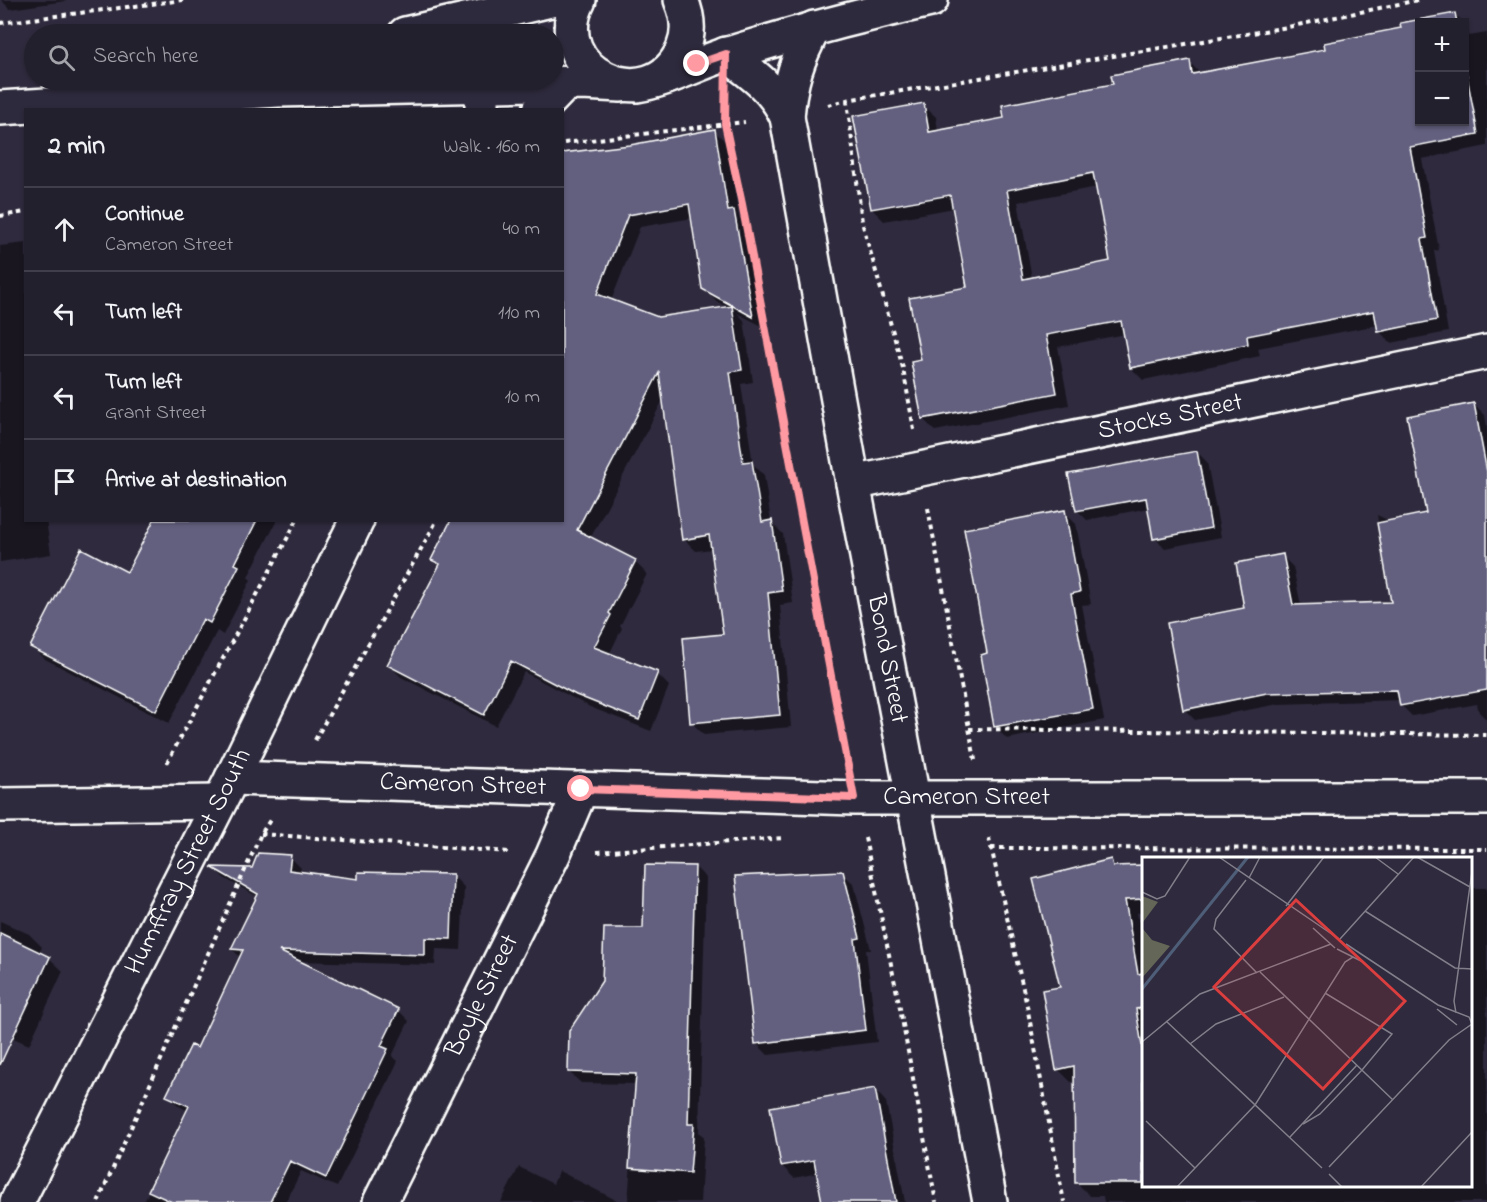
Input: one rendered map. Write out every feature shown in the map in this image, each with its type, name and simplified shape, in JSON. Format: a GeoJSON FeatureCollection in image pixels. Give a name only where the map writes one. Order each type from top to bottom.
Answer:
{"type":"FeatureCollection","features":[{"type":"Feature","properties":{"kind":"street"},"geometry":{"type":"LineString","coordinates":[[483,24],[499,22],[551,0]]}},
{"type":"Feature","properties":{"kind":"street"},"geometry":{"type":"LineString","coordinates":[[579,0],[573,16],[572,30],[579,55],[597,75],[629,85],[658,78],[667,72],[681,54],[688,34],[686,12],[681,0]]}},
{"type":"Feature","properties":{"kind":"street"},"geometry":{"type":"LineString","coordinates":[[566,84],[629,85],[655,82],[726,54],[814,28],[931,0]]}},
{"type":"Feature","properties":{"kind":"street","name":"Bond Street"},"geometry":{"type":"LineString","coordinates":[[787,117],[794,70],[814,28]]}},
{"type":"Feature","properties":{"kind":"street","name":"Bond Street"},"geometry":{"type":"LineString","coordinates":[[726,54],[765,86],[780,103],[787,117],[853,483],[990,1202]]}},
{"type":"Feature","properties":{"kind":"street"},"geometry":{"type":"LineString","coordinates":[[0,106],[90,90]]}},
{"type":"Feature","properties":{"kind":"street"},"geometry":{"type":"LineString","coordinates":[[0,106],[278,90],[482,92],[503,90]]}},
{"type":"Feature","properties":{"kind":"street"},"geometry":{"type":"LineString","coordinates":[[542,108],[560,90]]}},
{"type":"Feature","properties":{"kind":"street","name":"Stocks Street"},"geometry":{"type":"LineString","coordinates":[[853,483],[1487,352]]}},
{"type":"Feature","properties":{"kind":"street","name":"Humffray Street South"},"geometry":{"type":"LineString","coordinates":[[17,1202],[225,790],[356,522]]}},
{"type":"Feature","properties":{"kind":"street","name":"Cameron Street"},"geometry":{"type":"LineString","coordinates":[[0,805],[146,802],[293,782],[854,798],[1487,798]]}},
{"type":"Feature","properties":{"kind":"street","name":"Boyle Street"},"geometry":{"type":"LineString","coordinates":[[380,1202],[553,855],[581,789]]}},
{"type":"Feature","properties":{"kind":"path"},"geometry":{"type":"LineString","coordinates":[[0,23],[183,0]]}},
{"type":"Feature","properties":{"kind":"path"},"geometry":{"type":"LineString","coordinates":[[564,143],[787,117],[847,100],[1288,27],[1418,0]]}},
{"type":"Feature","properties":{"kind":"path"},"geometry":{"type":"LineString","coordinates":[[726,54],[725,124],[854,798]]}},
{"type":"Feature","properties":{"kind":"path"},"geometry":{"type":"LineString","coordinates":[[847,100],[862,222],[903,368],[969,729],[1487,735]]}},
{"type":"Feature","properties":{"kind":"path"},"geometry":{"type":"LineString","coordinates":[[0,216],[24,212]]}},
{"type":"Feature","properties":{"kind":"path"},"geometry":{"type":"LineString","coordinates":[[146,802],[296,522]]}},
{"type":"Feature","properties":{"kind":"path"},"geometry":{"type":"LineString","coordinates":[[98,1202],[261,834],[293,782],[436,522]]}},
{"type":"Feature","properties":{"kind":"path"},"geometry":{"type":"LineString","coordinates":[[864,833],[936,1202]]}},
{"type":"Feature","properties":{"kind":"path"},"geometry":{"type":"LineString","coordinates":[[261,834],[553,855],[792,838]]}},
{"type":"Feature","properties":{"kind":"path"},"geometry":{"type":"LineString","coordinates":[[1064,1202],[1027,1006],[991,848],[1487,849]]}},
{"type":"Feature","properties":{"kind":"building"},"geometry":{"type":"Polygon","coordinates":[[[1455,13],[1456,18],[1428,18],[1455,13]]]}},
{"type":"Feature","properties":{"kind":"building"},"geometry":{"type":"Polygon","coordinates":[[[1415,20],[1415,126],[1469,126],[1469,87],[1478,134],[1410,147],[1427,238],[1422,239],[1437,320],[1378,332],[1374,311],[1247,336],[1248,344],[1130,368],[1121,321],[1046,335],[1057,393],[922,419],[911,362],[921,360],[909,298],[967,287],[950,195],[871,209],[853,116],[924,103],[929,132],[1004,118],[1002,105],[1113,84],[1111,75],[1190,60],[1192,74],[1325,49],[1324,43],[1401,28],[1400,23],[1415,20]],[[1093,173],[1007,190],[1023,279],[1110,261],[1093,173]]]}},
{"type":"Feature","properties":{"kind":"building"},"geometry":{"type":"Polygon","coordinates":[[[715,129],[728,211],[734,210],[753,317],[702,289],[689,204],[628,215],[597,294],[658,317],[732,306],[742,370],[730,372],[743,462],[752,461],[762,522],[772,520],[782,591],[768,593],[780,715],[690,723],[683,638],[723,634],[709,535],[682,540],[659,373],[577,530],[636,560],[594,647],[658,672],[639,720],[576,695],[511,661],[484,715],[387,665],[440,564],[431,560],[450,522],[564,522],[564,153],[630,145],[715,129]]]}},
{"type":"Feature","properties":{"kind":"building"},"geometry":{"type":"Polygon","coordinates":[[[1474,403],[1487,472],[1487,690],[1400,706],[1397,690],[1267,693],[1183,710],[1167,623],[1244,608],[1236,563],[1283,554],[1293,605],[1391,602],[1377,523],[1426,513],[1407,416],[1474,403]]]}},
{"type":"Feature","properties":{"kind":"building"},"geometry":{"type":"Polygon","coordinates":[[[1197,451],[1211,528],[1153,539],[1146,498],[1076,511],[1068,474],[1197,451]]]}},
{"type":"Feature","properties":{"kind":"building"},"geometry":{"type":"Polygon","coordinates":[[[1065,510],[1080,592],[1071,594],[1093,709],[994,727],[981,655],[987,653],[964,529],[1065,510]]]}},
{"type":"Feature","properties":{"kind":"building"},"geometry":{"type":"Polygon","coordinates":[[[153,522],[256,522],[235,564],[239,566],[210,623],[203,619],[156,711],[30,647],[81,548],[127,572],[153,522]]]}},
{"type":"Feature","properties":{"kind":"building"},"geometry":{"type":"Polygon","coordinates":[[[258,853],[291,855],[289,870],[358,879],[358,872],[453,874],[451,939],[425,938],[425,955],[279,951],[399,1009],[381,1046],[388,1049],[326,1178],[290,1161],[270,1202],[172,1202],[148,1191],[189,1106],[166,1096],[191,1045],[197,1048],[243,950],[231,949],[258,894],[211,867],[252,868],[258,853]]]}},
{"type":"Feature","properties":{"kind":"building"},"geometry":{"type":"Polygon","coordinates":[[[1111,859],[1113,866],[1142,865],[1142,899],[1125,900],[1138,974],[1142,973],[1142,1008],[1136,1009],[1142,1046],[1142,1183],[1075,1183],[1074,1066],[1056,1070],[1042,990],[1060,987],[1033,879],[1111,859]]]}},
{"type":"Feature","properties":{"kind":"building"},"geometry":{"type":"Polygon","coordinates":[[[645,865],[695,866],[688,1124],[694,1124],[690,1173],[629,1168],[636,1074],[568,1072],[569,1031],[602,981],[604,928],[643,928],[645,865]]]}},
{"type":"Feature","properties":{"kind":"building"},"geometry":{"type":"Polygon","coordinates":[[[843,871],[860,938],[855,939],[866,1030],[755,1044],[735,876],[843,871]]]}},
{"type":"Feature","properties":{"kind":"building"},"geometry":{"type":"Polygon","coordinates":[[[0,933],[50,957],[0,1065],[0,933]]]}},
{"type":"Feature","properties":{"kind":"building"},"geometry":{"type":"Polygon","coordinates":[[[875,1088],[896,1202],[822,1202],[814,1160],[781,1166],[770,1107],[875,1088]]]}},
{"type":"Feature","properties":{"kind":"route"},"geometry":{"type":"LineString","coordinates":[[581,789],[854,798],[725,124],[726,54],[697,64]]}}]}
